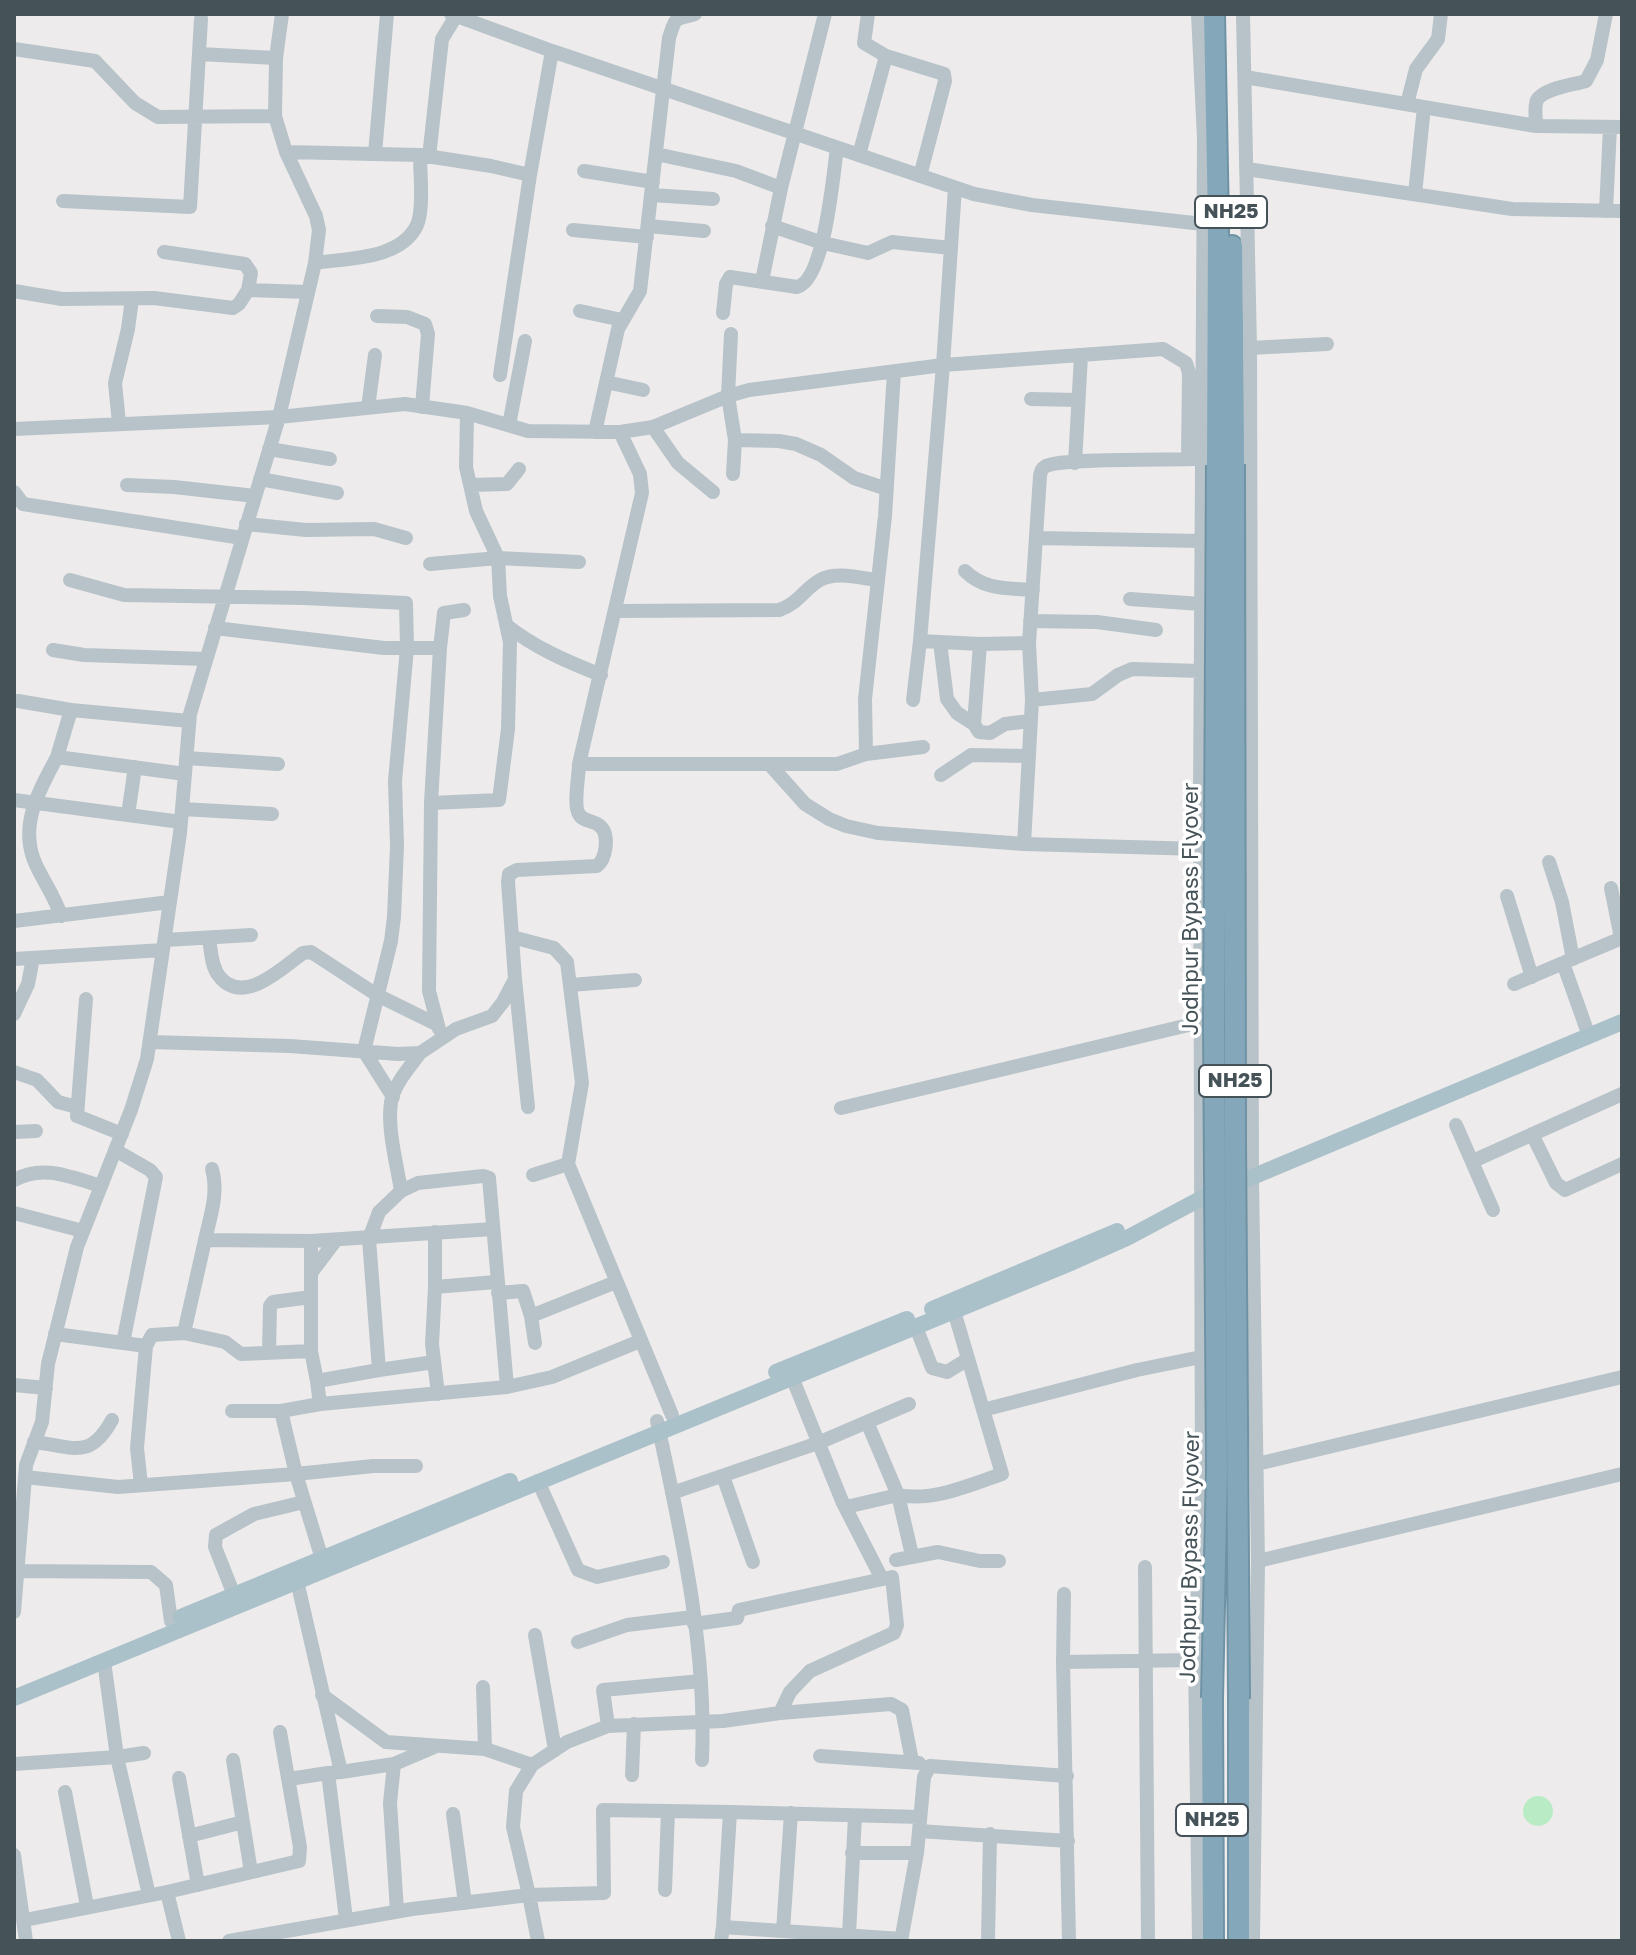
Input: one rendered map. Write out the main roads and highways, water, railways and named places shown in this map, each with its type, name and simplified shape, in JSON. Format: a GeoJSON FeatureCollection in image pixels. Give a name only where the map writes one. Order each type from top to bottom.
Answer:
{"type":"FeatureCollection","features":[{"type":"Feature","properties":{"kind":"highway","name":"NH25"},"geometry":{"type":"LineString","coordinates":[[1214,14],[1225,409]]}},
{"type":"Feature","properties":{"kind":"highway","name":"NH25"},"geometry":{"type":"LineString","coordinates":[[1225,409],[1240,14]]}},
{"type":"Feature","properties":{"kind":"highway"},"geometry":{"type":"LineString","coordinates":[[1202,436],[1225,409],[1250,431]]}},
{"type":"Feature","properties":{"kind":"highway","name":"Jodhpur Bypass Flyover"},"geometry":{"type":"LineString","coordinates":[[1213,1941],[1212,1698],[1217,1469],[1210,462],[1225,409]]}},
{"type":"Feature","properties":{"kind":"highway","name":"Jodhpur Bypass Flyover"},"geometry":{"type":"LineString","coordinates":[[1210,462],[1235,1140],[1239,1941]]}},
{"type":"Feature","properties":{"kind":"main road"},"geometry":{"type":"LineString","coordinates":[[14,1698],[538,1481],[663,1422],[792,1377],[916,1327],[1127,1238],[1202,1198],[1622,1022]]}},
{"type":"Feature","properties":{"kind":"main road"},"geometry":{"type":"LineString","coordinates":[[14,1689],[171,1621],[663,1422],[1128,1226],[1163,1217]]}}]}
